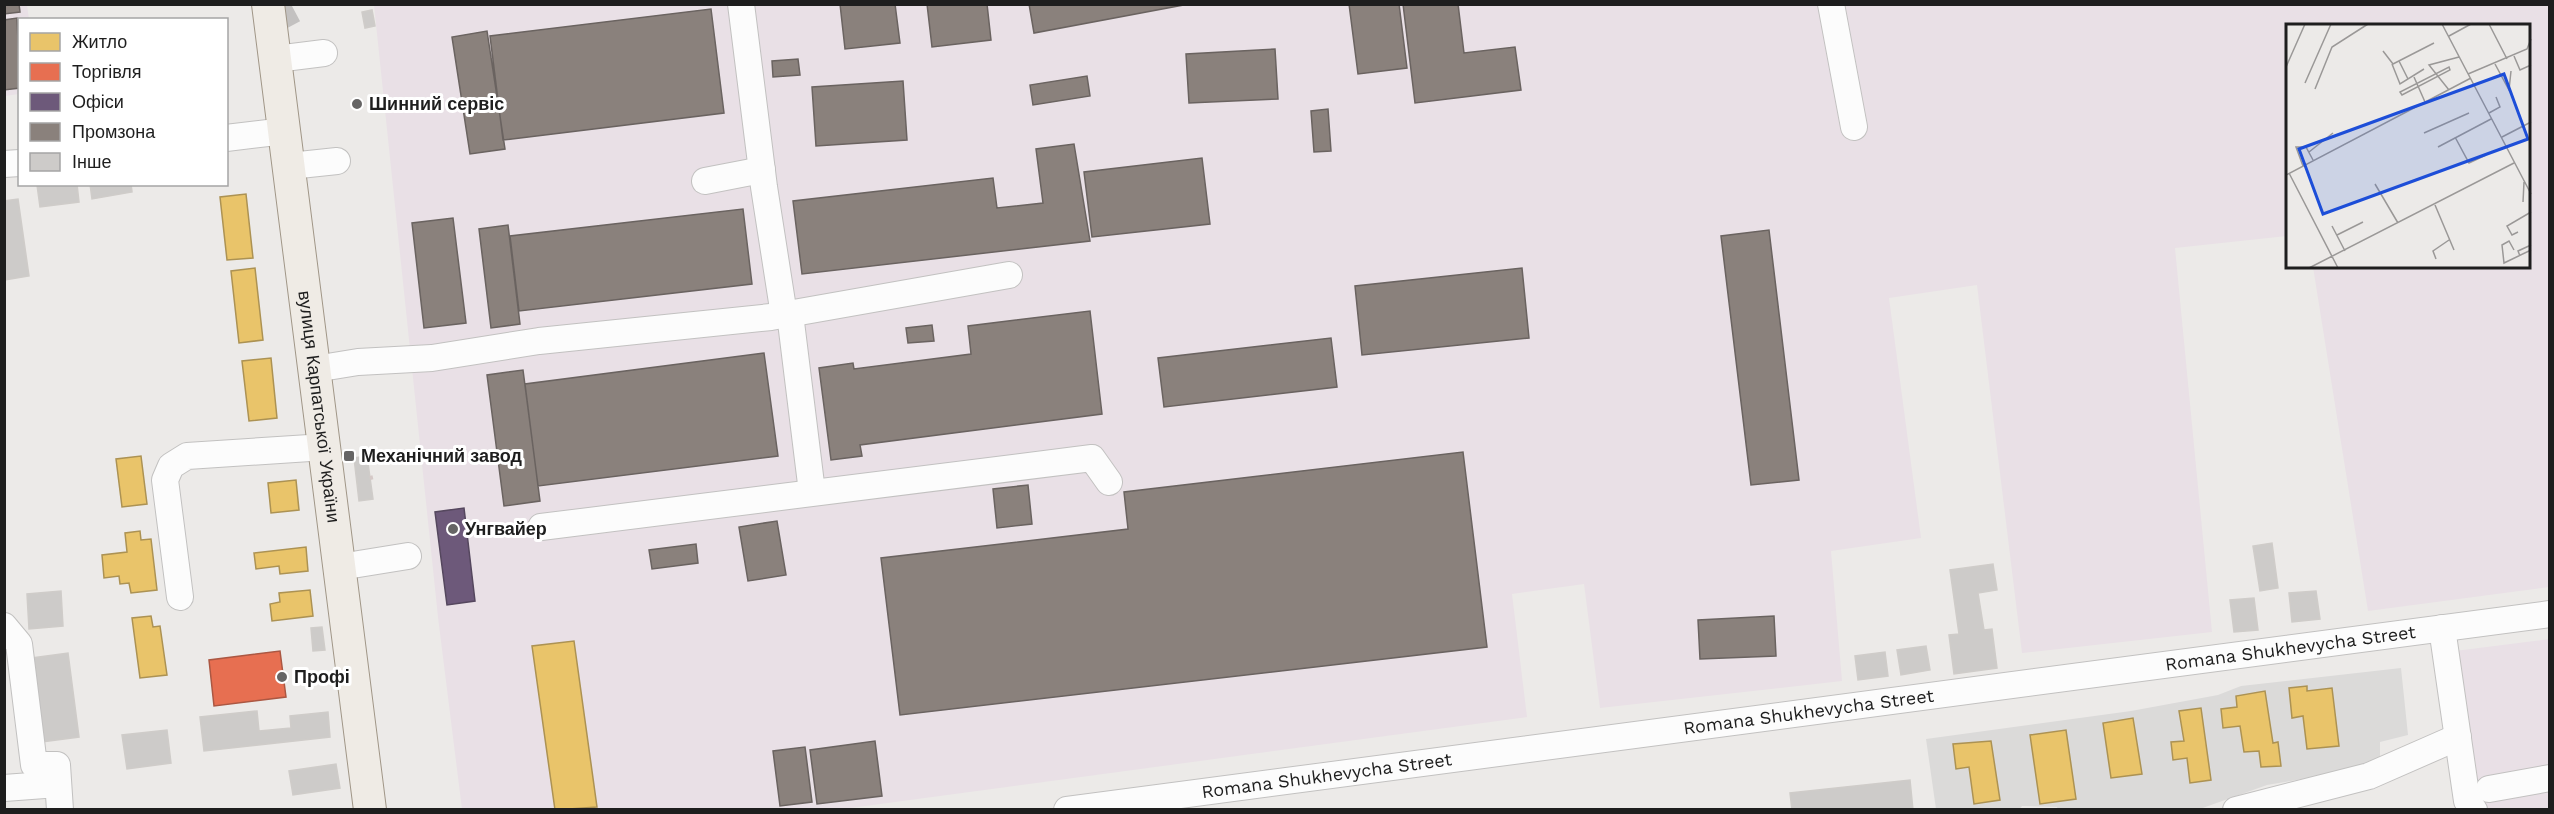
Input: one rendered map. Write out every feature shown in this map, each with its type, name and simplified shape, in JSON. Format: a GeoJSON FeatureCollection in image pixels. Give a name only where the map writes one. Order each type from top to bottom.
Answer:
{"type":"FeatureCollection","features":[{"type":"Feature","properties":{"kind":"main road","name":"вулиця Карпатської України"},"geometry":{"type":"LineString","coordinates":[[268,4],[370,810]]}},
{"type":"Feature","properties":{"kind":"street"},"geometry":{"type":"LineString","coordinates":[[741,4],[762,170],[787,315],[812,492]]}},
{"type":"Feature","properties":{"kind":"street"},"geometry":{"type":"LineString","coordinates":[[1831,4],[1854,127]]}},
{"type":"Feature","properties":{"kind":"street"},"geometry":{"type":"LineString","coordinates":[[276,59],[324,53]]}},
{"type":"Feature","properties":{"kind":"street"},"geometry":{"type":"LineString","coordinates":[[228,138],[285,131]]}},
{"type":"Feature","properties":{"kind":"street"},"geometry":{"type":"LineString","coordinates":[[290,166],[337,161]]}},
{"type":"Feature","properties":{"kind":"street"},"geometry":{"type":"LineString","coordinates":[[705,181],[762,170]]}},
{"type":"Feature","properties":{"kind":"street"},"geometry":{"type":"LineString","coordinates":[[315,369],[358,362],[432,357],[538,341],[787,315],[1009,275]]}},
{"type":"Feature","properties":{"kind":"street"},"geometry":{"type":"LineString","coordinates":[[180,597],[165,480],[171,466],[187,456],[325,447]]}},
{"type":"Feature","properties":{"kind":"street"},"geometry":{"type":"LineString","coordinates":[[541,527],[1092,458],[1109,482]]}},
{"type":"Feature","properties":{"kind":"street"},"geometry":{"type":"LineString","coordinates":[[340,567],[408,556]]}},
{"type":"Feature","properties":{"kind":"street","name":"Romana Shukhevycha Street"},"geometry":{"type":"LineString","coordinates":[[1067,810],[2550,614]]}},
{"type":"Feature","properties":{"kind":"street"},"geometry":{"type":"LineString","coordinates":[[4,626],[19,644],[34,765],[57,765],[60,810]]}},
{"type":"Feature","properties":{"kind":"street"},"geometry":{"type":"LineString","coordinates":[[2442,628],[2467,801],[2474,810]]}},
{"type":"Feature","properties":{"kind":"street"},"geometry":{"type":"LineString","coordinates":[[2236,810],[2369,776],[2458,737]]}},
{"type":"Feature","properties":{"kind":"street"},"geometry":{"type":"LineString","coordinates":[[2489,789],[2550,778]]}},
{"type":"Feature","properties":{"kind":"street"},"geometry":{"type":"LineString","coordinates":[[4,788],[58,784]]}},
{"type":"Feature","properties":{"kind":"shaded area"},"geometry":{"type":"Polygon","coordinates":[[[4,5],[27,5],[29,18],[18,18],[18,94],[5,96],[4,5]]]}},
{"type":"Feature","properties":{"kind":"shaded area"},"geometry":{"type":"Polygon","coordinates":[[[374,5],[2549,5],[2549,587],[2368,611],[2313,268],[2530,268],[2530,24],[2286,24],[2286,236],[2175,248],[2212,632],[2022,653],[1977,285],[1889,298],[1921,538],[1831,551],[1842,681],[1600,708],[1584,584],[1512,594],[1527,717],[843,809],[462,809],[438,617],[374,5]]]}},
{"type":"Feature","properties":{"kind":"shaded area"},"geometry":{"type":"Polygon","coordinates":[[[2549,639],[2549,809],[2481,809],[2455,651],[2549,639]]]}},
{"type":"Feature","properties":{"kind":"shaded area"},"geometry":{"type":"Polygon","coordinates":[[[2401,668],[2408,735],[2380,742],[2380,761],[2338,773],[2267,785],[2197,810],[2058,810],[2057,807],[2022,806],[2019,810],[1936,809],[1926,739],[2131,711],[2218,695],[2241,686],[2401,668]]]}},
{"type":"Feature","properties":{"kind":"building: Житло"},"geometry":{"type":"Polygon","coordinates":[[[246,194],[253,258],[227,260],[220,197],[246,194]]]}},
{"type":"Feature","properties":{"kind":"building: Житло"},"geometry":{"type":"Polygon","coordinates":[[[255,268],[263,340],[239,343],[231,271],[255,268]]]}},
{"type":"Feature","properties":{"kind":"building: Житло"},"geometry":{"type":"Polygon","coordinates":[[[271,358],[277,418],[249,421],[242,361],[271,358]]]}},
{"type":"Feature","properties":{"kind":"building: Житло"},"geometry":{"type":"Polygon","coordinates":[[[141,456],[147,504],[122,507],[116,459],[141,456]]]}},
{"type":"Feature","properties":{"kind":"building: Житло"},"geometry":{"type":"Polygon","coordinates":[[[296,480],[299,510],[271,513],[268,483],[296,480]]]}},
{"type":"Feature","properties":{"kind":"building: Житло"},"geometry":{"type":"Polygon","coordinates":[[[140,531],[141,540],[151,539],[157,590],[131,593],[129,583],[120,584],[119,576],[104,578],[102,555],[127,552],[125,533],[140,531]]]}},
{"type":"Feature","properties":{"kind":"building: Житло"},"geometry":{"type":"Polygon","coordinates":[[[306,547],[308,571],[280,574],[279,566],[256,569],[254,553],[306,547]]]}},
{"type":"Feature","properties":{"kind":"building: Житло"},"geometry":{"type":"Polygon","coordinates":[[[310,590],[313,616],[272,621],[270,604],[280,602],[279,593],[310,590]]]}},
{"type":"Feature","properties":{"kind":"building: Житло"},"geometry":{"type":"Polygon","coordinates":[[[151,616],[153,627],[160,626],[167,675],[140,678],[132,618],[151,616]]]}},
{"type":"Feature","properties":{"kind":"building: Житло"},"geometry":{"type":"Polygon","coordinates":[[[574,641],[597,807],[555,810],[532,646],[574,641]]]}},
{"type":"Feature","properties":{"kind":"building: Житло"},"geometry":{"type":"Polygon","coordinates":[[[2307,686],[2307,691],[2332,688],[2339,746],[2307,749],[2303,716],[2292,718],[2289,688],[2307,686]]]}},
{"type":"Feature","properties":{"kind":"building: Житло"},"geometry":{"type":"Polygon","coordinates":[[[2265,691],[2273,743],[2278,742],[2281,766],[2261,767],[2259,751],[2244,752],[2240,726],[2223,728],[2221,709],[2237,707],[2236,696],[2265,691]]]}},
{"type":"Feature","properties":{"kind":"building: Житло"},"geometry":{"type":"Polygon","coordinates":[[[2201,708],[2211,780],[2190,783],[2187,758],[2173,760],[2171,742],[2184,741],[2179,711],[2201,708]]]}},
{"type":"Feature","properties":{"kind":"building: Житло"},"geometry":{"type":"Polygon","coordinates":[[[2133,718],[2142,774],[2111,778],[2103,723],[2133,718]]]}},
{"type":"Feature","properties":{"kind":"building: Житло"},"geometry":{"type":"Polygon","coordinates":[[[2066,730],[2076,799],[2040,804],[2030,735],[2066,730]]]}},
{"type":"Feature","properties":{"kind":"building: Житло"},"geometry":{"type":"Polygon","coordinates":[[[1991,741],[2000,800],[1974,804],[1969,767],[1956,769],[1953,744],[1991,741]]]}},
{"type":"Feature","properties":{"kind":"building: Торгівля"},"geometry":{"type":"Polygon","coordinates":[[[280,651],[286,697],[214,706],[209,660],[280,651]]]}},
{"type":"Feature","properties":{"kind":"building: Офіси"},"geometry":{"type":"Polygon","coordinates":[[[464,508],[475,601],[447,605],[435,512],[464,508]]]}},
{"type":"Feature","properties":{"kind":"building: Промзона"},"geometry":{"type":"Polygon","coordinates":[[[4,4],[19,4],[20,12],[4,14],[4,4]]]}},
{"type":"Feature","properties":{"kind":"building: Промзона"},"geometry":{"type":"Polygon","coordinates":[[[840,4],[895,4],[900,43],[845,49],[840,4]]]}},
{"type":"Feature","properties":{"kind":"building: Промзона"},"geometry":{"type":"Polygon","coordinates":[[[927,4],[987,4],[991,40],[932,47],[927,4]]]}},
{"type":"Feature","properties":{"kind":"building: Промзона"},"geometry":{"type":"Polygon","coordinates":[[[1029,4],[1189,4],[1034,33],[1029,4]]]}},
{"type":"Feature","properties":{"kind":"building: Промзона"},"geometry":{"type":"Polygon","coordinates":[[[1349,4],[1399,4],[1407,68],[1358,74],[1349,4]]]}},
{"type":"Feature","properties":{"kind":"building: Промзона"},"geometry":{"type":"Polygon","coordinates":[[[1403,4],[1458,4],[1464,53],[1515,47],[1521,90],[1415,103],[1403,4]]]}},
{"type":"Feature","properties":{"kind":"building: Промзона"},"geometry":{"type":"Polygon","coordinates":[[[711,9],[724,113],[503,140],[490,36],[711,9]]]}},
{"type":"Feature","properties":{"kind":"building: Промзона"},"geometry":{"type":"Polygon","coordinates":[[[17,18],[18,88],[4,90],[4,20],[17,18]]]}},
{"type":"Feature","properties":{"kind":"building: Промзона"},"geometry":{"type":"Polygon","coordinates":[[[487,31],[505,149],[470,154],[452,37],[487,31]]]}},
{"type":"Feature","properties":{"kind":"building: Промзона"},"geometry":{"type":"Polygon","coordinates":[[[1275,49],[1278,99],[1189,103],[1186,54],[1275,49]]]}},
{"type":"Feature","properties":{"kind":"building: Промзона"},"geometry":{"type":"Polygon","coordinates":[[[798,59],[800,75],[773,77],[772,61],[798,59]]]}},
{"type":"Feature","properties":{"kind":"building: Промзона"},"geometry":{"type":"Polygon","coordinates":[[[1087,76],[1090,96],[1033,105],[1030,85],[1087,76]]]}},
{"type":"Feature","properties":{"kind":"building: Промзона"},"geometry":{"type":"Polygon","coordinates":[[[903,81],[907,140],[816,146],[812,87],[903,81]]]}},
{"type":"Feature","properties":{"kind":"building: Промзона"},"geometry":{"type":"Polygon","coordinates":[[[1328,109],[1331,151],[1314,152],[1311,111],[1328,109]]]}},
{"type":"Feature","properties":{"kind":"building: Промзона"},"geometry":{"type":"Polygon","coordinates":[[[1074,144],[1090,241],[802,274],[793,201],[993,178],[997,208],[1043,203],[1036,149],[1074,144]]]}},
{"type":"Feature","properties":{"kind":"building: Промзона"},"geometry":{"type":"Polygon","coordinates":[[[1202,158],[1210,224],[1092,237],[1084,172],[1202,158]]]}},
{"type":"Feature","properties":{"kind":"building: Промзона"},"geometry":{"type":"Polygon","coordinates":[[[743,209],[752,284],[519,311],[510,236],[743,209]]]}},
{"type":"Feature","properties":{"kind":"building: Промзона"},"geometry":{"type":"Polygon","coordinates":[[[453,218],[466,323],[424,328],[412,223],[453,218]]]}},
{"type":"Feature","properties":{"kind":"building: Промзона"},"geometry":{"type":"Polygon","coordinates":[[[508,225],[520,324],[491,328],[479,229],[508,225]]]}},
{"type":"Feature","properties":{"kind":"building: Промзона"},"geometry":{"type":"Polygon","coordinates":[[[1769,230],[1799,480],[1751,485],[1721,236],[1769,230]]]}},
{"type":"Feature","properties":{"kind":"building: Промзона"},"geometry":{"type":"Polygon","coordinates":[[[1522,268],[1529,338],[1362,355],[1355,286],[1522,268]]]}},
{"type":"Feature","properties":{"kind":"building: Промзона"},"geometry":{"type":"Polygon","coordinates":[[[1090,311],[1102,414],[860,445],[862,456],[831,460],[819,368],[853,363],[854,369],[971,354],[968,326],[1090,311]]]}},
{"type":"Feature","properties":{"kind":"building: Промзона"},"geometry":{"type":"Polygon","coordinates":[[[932,325],[934,341],[908,343],[906,328],[932,325]]]}},
{"type":"Feature","properties":{"kind":"building: Промзона"},"geometry":{"type":"Polygon","coordinates":[[[1331,338],[1337,387],[1164,407],[1158,358],[1331,338]]]}},
{"type":"Feature","properties":{"kind":"building: Промзона"},"geometry":{"type":"Polygon","coordinates":[[[764,353],[778,456],[538,486],[525,384],[764,353]]]}},
{"type":"Feature","properties":{"kind":"building: Промзона"},"geometry":{"type":"Polygon","coordinates":[[[523,370],[540,501],[504,506],[487,375],[523,370]]]}},
{"type":"Feature","properties":{"kind":"building: Промзона"},"geometry":{"type":"Polygon","coordinates":[[[1463,452],[1487,647],[900,715],[881,558],[1128,529],[1124,492],[1463,452]]]}},
{"type":"Feature","properties":{"kind":"building: Промзона"},"geometry":{"type":"Polygon","coordinates":[[[1028,485],[1032,524],[997,528],[993,489],[1028,485]]]}},
{"type":"Feature","properties":{"kind":"building: Промзона"},"geometry":{"type":"Polygon","coordinates":[[[777,521],[786,575],[748,581],[739,527],[777,521]]]}},
{"type":"Feature","properties":{"kind":"building: Промзона"},"geometry":{"type":"Polygon","coordinates":[[[696,544],[698,563],[652,569],[649,550],[696,544]]]}},
{"type":"Feature","properties":{"kind":"building: Промзона"},"geometry":{"type":"Polygon","coordinates":[[[1774,616],[1776,656],[1700,659],[1698,620],[1774,616]]]}},
{"type":"Feature","properties":{"kind":"building: Промзона"},"geometry":{"type":"Polygon","coordinates":[[[875,741],[882,796],[817,804],[810,750],[875,741]]]}},
{"type":"Feature","properties":{"kind":"building: Промзона"},"geometry":{"type":"Polygon","coordinates":[[[805,747],[812,802],[780,806],[773,751],[805,747]]]}},
{"type":"Feature","properties":{"kind":"building: Інше"},"geometry":{"type":"Polygon","coordinates":[[[372,10],[375,26],[365,28],[362,12],[372,10]]]}},
{"type":"Feature","properties":{"kind":"building: Інше"},"geometry":{"type":"Polygon","coordinates":[[[37,186],[77,186],[79,202],[40,207],[37,186]]]}},
{"type":"Feature","properties":{"kind":"building: Інше"},"geometry":{"type":"Polygon","coordinates":[[[90,186],[131,186],[132,192],[92,199],[90,186]]]}},
{"type":"Feature","properties":{"kind":"building: Інше"},"geometry":{"type":"Polygon","coordinates":[[[18,199],[29,276],[4,280],[4,201],[18,199]]]}},
{"type":"Feature","properties":{"kind":"building: Інше"},"geometry":{"type":"Polygon","coordinates":[[[367,456],[373,499],[359,501],[354,458],[367,456]]]}},
{"type":"Feature","properties":{"kind":"building: Інше"},"geometry":{"type":"Polygon","coordinates":[[[2272,543],[2278,588],[2260,591],[2253,546],[2272,543]]]}},
{"type":"Feature","properties":{"kind":"building: Інше"},"geometry":{"type":"Polygon","coordinates":[[[1993,564],[1997,590],[1978,593],[1984,630],[1992,629],[1997,668],[1954,674],[1949,635],[1959,634],[1950,570],[1993,564]]]}},
{"type":"Feature","properties":{"kind":"building: Інше"},"geometry":{"type":"Polygon","coordinates":[[[61,591],[63,626],[29,629],[27,594],[61,591]]]}},
{"type":"Feature","properties":{"kind":"building: Інше"},"geometry":{"type":"Polygon","coordinates":[[[2316,591],[2320,619],[2292,622],[2289,593],[2316,591]]]}},
{"type":"Feature","properties":{"kind":"building: Інше"},"geometry":{"type":"Polygon","coordinates":[[[2254,598],[2258,630],[2234,632],[2230,600],[2254,598]]]}},
{"type":"Feature","properties":{"kind":"building: Інше"},"geometry":{"type":"Polygon","coordinates":[[[322,627],[325,650],[313,651],[311,628],[322,627]]]}},
{"type":"Feature","properties":{"kind":"building: Інше"},"geometry":{"type":"Polygon","coordinates":[[[1926,646],[1930,670],[1901,675],[1897,650],[1926,646]]]}},
{"type":"Feature","properties":{"kind":"building: Інше"},"geometry":{"type":"Polygon","coordinates":[[[1885,652],[1888,676],[1858,680],[1855,656],[1885,652]]]}},
{"type":"Feature","properties":{"kind":"building: Інше"},"geometry":{"type":"Polygon","coordinates":[[[68,653],[79,737],[42,742],[32,658],[68,653]]]}},
{"type":"Feature","properties":{"kind":"building: Інше"},"geometry":{"type":"Polygon","coordinates":[[[257,711],[259,731],[291,728],[290,716],[328,712],[330,737],[204,751],[200,717],[257,711]]]}},
{"type":"Feature","properties":{"kind":"building: Інше"},"geometry":{"type":"Polygon","coordinates":[[[167,730],[171,763],[127,769],[122,735],[167,730]]]}},
{"type":"Feature","properties":{"kind":"building: Інше"},"geometry":{"type":"Polygon","coordinates":[[[336,764],[340,788],[293,795],[289,771],[336,764]]]}},
{"type":"Feature","properties":{"kind":"building: Інше"},"geometry":{"type":"Polygon","coordinates":[[[1910,780],[1913,810],[1792,810],[1790,793],[1910,780]]]}},
{"type":"Feature","properties":{"kind":"tunnel"},"geometry":{"type":"LineString","coordinates":[[271,22],[305,4]]}},
{"type":"Feature","properties":{"kind":"place","name":"Шинний сервіс"},"geometry":{"type":"Point","coordinates":[357,104]}},
{"type":"Feature","properties":{"kind":"place","name":"Механічний завод"},"geometry":{"type":"Point","coordinates":[349,456]}},
{"type":"Feature","properties":{"kind":"place","name":"Унгвайер"},"geometry":{"type":"Point","coordinates":[453,529]}},
{"type":"Feature","properties":{"kind":"place","name":"Профі"},"geometry":{"type":"Point","coordinates":[282,677]}}]}
